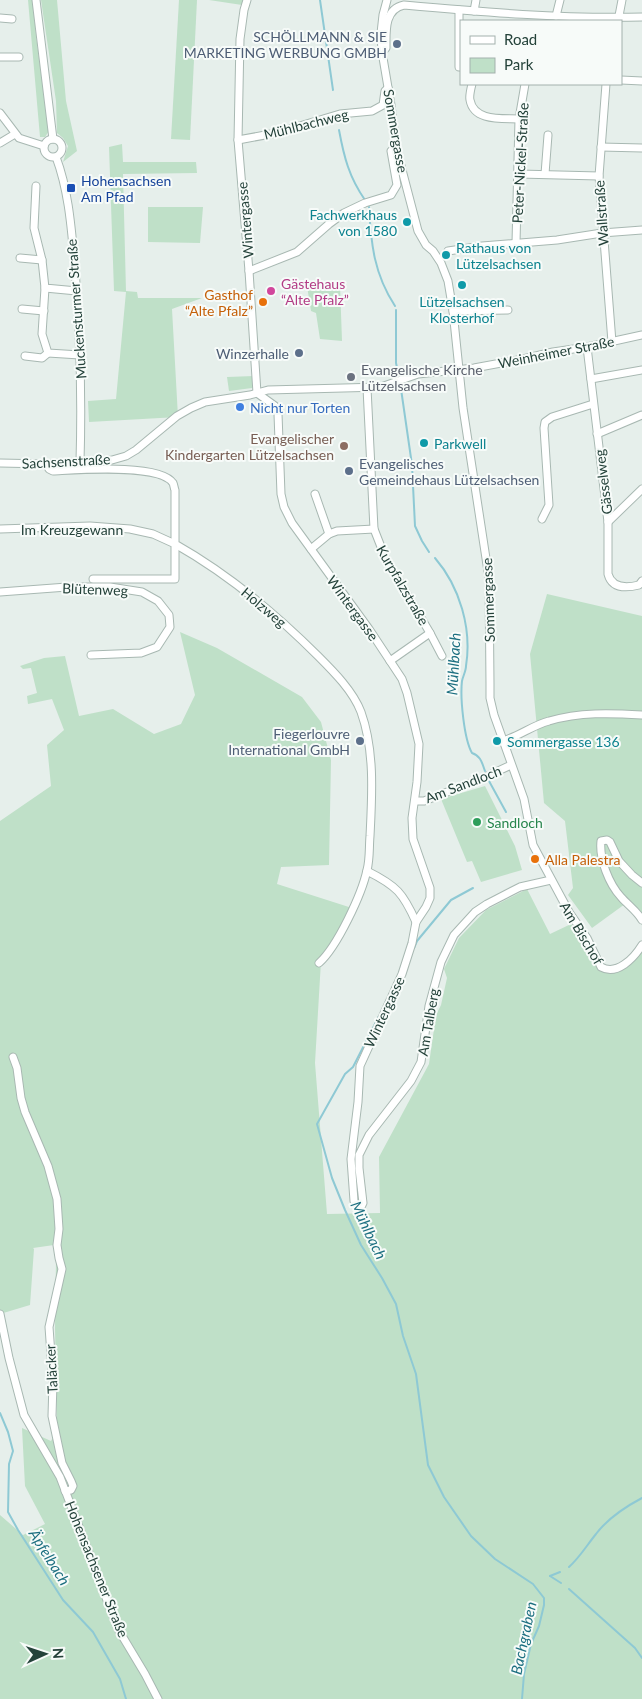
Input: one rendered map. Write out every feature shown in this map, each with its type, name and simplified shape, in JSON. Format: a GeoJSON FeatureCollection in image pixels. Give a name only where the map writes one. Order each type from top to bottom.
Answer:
{"type":"FeatureCollection","features":[{"type":"Feature","properties":{"kind":"street"},"geometry":{"type":"LineString","coordinates":[[36,0],[53,139]]}},
{"type":"Feature","properties":{"kind":"street","name":"Wintergasse"},"geometry":{"type":"LineString","coordinates":[[246,0],[240,39],[238,140],[257,393],[275,406],[278,414],[280,494],[292,523],[402,679],[418,740],[418,760],[412,818],[413,839],[430,888],[430,898],[416,922],[412,943],[402,974],[360,1066],[351,1159],[354,1200],[356,1206],[358,1208],[361,1207]]}},
{"type":"Feature","properties":{"kind":"street","name":"Sommergasse"},"geometry":{"type":"LineString","coordinates":[[387,0],[382,24],[382,52],[396,147],[418,231],[426,245],[442,252],[441,263],[448,281],[454,311],[468,445],[489,578],[490,698],[502,741],[524,799],[533,845],[551,880]]}},
{"type":"Feature","properties":{"kind":"street"},"geometry":{"type":"LineString","coordinates":[[474,11],[476,0]]}},
{"type":"Feature","properties":{"kind":"street"},"geometry":{"type":"LineString","coordinates":[[556,16],[560,0]]}},
{"type":"Feature","properties":{"kind":"street"},"geometry":{"type":"LineString","coordinates":[[618,19],[622,0]]}},
{"type":"Feature","properties":{"kind":"street"},"geometry":{"type":"LineString","coordinates":[[382,52],[386,48],[386,30],[390,14],[398,6],[404,5],[538,18],[556,16],[618,19],[642,17]]}},
{"type":"Feature","properties":{"kind":"street"},"geometry":{"type":"LineString","coordinates":[[459,10],[460,67]]}},
{"type":"Feature","properties":{"kind":"street"},"geometry":{"type":"LineString","coordinates":[[483,20],[484,13]]}},
{"type":"Feature","properties":{"kind":"street"},"geometry":{"type":"LineString","coordinates":[[0,18],[12,19]]}},
{"type":"Feature","properties":{"kind":"street"},"geometry":{"type":"LineString","coordinates":[[0,57],[20,57]]}},
{"type":"Feature","properties":{"kind":"street"},"geometry":{"type":"LineString","coordinates":[[622,80],[642,81]]}},
{"type":"Feature","properties":{"kind":"street"},"geometry":{"type":"LineString","coordinates":[[472,85],[470,100],[476,112],[486,117],[520,119]]}},
{"type":"Feature","properties":{"kind":"street","name":"Peter-Nickel-Straße"},"geometry":{"type":"LineString","coordinates":[[516,243],[520,119],[525,85]]}},
{"type":"Feature","properties":{"kind":"street","name":"Wallstraße"},"geometry":{"type":"LineString","coordinates":[[606,85],[599,176],[612,342]]}},
{"type":"Feature","properties":{"kind":"street","name":"Mühlbachweg"},"geometry":{"type":"LineString","coordinates":[[238,140],[276,133],[340,114],[375,110],[383,105],[385,91],[388,88]]}},
{"type":"Feature","properties":{"kind":"street"},"geometry":{"type":"LineString","coordinates":[[0,113],[15,134],[22,140],[44,146]]}},
{"type":"Feature","properties":{"kind":"street"},"geometry":{"type":"LineString","coordinates":[[0,143],[15,134]]}},
{"type":"Feature","properties":{"kind":"street"},"geometry":{"type":"LineString","coordinates":[[545,174],[548,134]]}},
{"type":"Feature","properties":{"kind":"street"},"geometry":{"type":"LineString","coordinates":[[53,139],[60,142],[62,148],[56,157],[47,156],[44,150],[47,141],[53,139]]}},
{"type":"Feature","properties":{"kind":"street"},"geometry":{"type":"LineString","coordinates":[[249,271],[296,253],[344,213],[366,202],[387,197],[394,192],[397,179],[391,151],[396,147]]}},
{"type":"Feature","properties":{"kind":"street"},"geometry":{"type":"LineString","coordinates":[[601,147],[642,148]]}},
{"type":"Feature","properties":{"kind":"street","name":"Muckensturmer Straße"},"geometry":{"type":"LineString","coordinates":[[56,157],[64,176],[77,291],[80,355],[80,462]]}},
{"type":"Feature","properties":{"kind":"street"},"geometry":{"type":"LineString","coordinates":[[519,174],[599,176]]}},
{"type":"Feature","properties":{"kind":"street"},"geometry":{"type":"LineString","coordinates":[[36,186],[34,228],[42,260],[45,288],[42,334],[48,353]]}},
{"type":"Feature","properties":{"kind":"street"},"geometry":{"type":"LineString","coordinates":[[442,252],[642,230]]}},
{"type":"Feature","properties":{"kind":"street"},"geometry":{"type":"LineString","coordinates":[[20,258],[42,260]]}},
{"type":"Feature","properties":{"kind":"street"},"geometry":{"type":"LineString","coordinates":[[45,288],[77,291]]}},
{"type":"Feature","properties":{"kind":"street"},"geometry":{"type":"LineString","coordinates":[[22,309],[44,311]]}},
{"type":"Feature","properties":{"kind":"street"},"geometry":{"type":"LineString","coordinates":[[454,311],[508,310]]}},
{"type":"Feature","properties":{"kind":"street","name":"Weinheimer Straße"},"geometry":{"type":"LineString","coordinates":[[177,416],[205,402],[268,390],[368,388],[381,386],[418,374],[460,370],[523,359],[612,342],[642,334]]}},
{"type":"Feature","properties":{"kind":"street","name":"Gässelweg"},"geometry":{"type":"LineString","coordinates":[[587,347],[608,522],[609,580],[614,585],[627,588],[639,585],[642,581]]}},
{"type":"Feature","properties":{"kind":"street"},"geometry":{"type":"LineString","coordinates":[[25,356],[42,358],[48,353],[80,355]]}},
{"type":"Feature","properties":{"kind":"street"},"geometry":{"type":"LineString","coordinates":[[591,379],[642,370]]}},
{"type":"Feature","properties":{"kind":"street","name":"Kurpfalzstraße"},"geometry":{"type":"LineString","coordinates":[[368,388],[374,529],[385,557],[442,656]]}},
{"type":"Feature","properties":{"kind":"street"},"geometry":{"type":"LineString","coordinates":[[542,519],[549,505],[545,422],[552,417],[594,404]]}},
{"type":"Feature","properties":{"kind":"street"},"geometry":{"type":"LineString","coordinates":[[597,434],[642,415]]}},
{"type":"Feature","properties":{"kind":"street","name":"Sachsenstraße"},"geometry":{"type":"LineString","coordinates":[[0,463],[46,464],[112,460],[126,456],[136,450],[177,416]]}},
{"type":"Feature","properties":{"kind":"street"},"geometry":{"type":"LineString","coordinates":[[46,464],[53,471],[138,470],[166,477],[173,483],[175,490],[175,579],[93,579]]}},
{"type":"Feature","properties":{"kind":"street"},"geometry":{"type":"LineString","coordinates":[[608,522],[642,490]]}},
{"type":"Feature","properties":{"kind":"street"},"geometry":{"type":"LineString","coordinates":[[315,494],[329,534]]}},
{"type":"Feature","properties":{"kind":"street","name":"Im Kreuzgewann"},"geometry":{"type":"LineString","coordinates":[[0,529],[90,526],[130,529],[154,534],[175,544]]}},
{"type":"Feature","properties":{"kind":"street"},"geometry":{"type":"LineString","coordinates":[[311,549],[329,534],[340,530],[374,529]]}},
{"type":"Feature","properties":{"kind":"street","name":"Holzweg"},"geometry":{"type":"LineString","coordinates":[[175,544],[204,561],[257,600],[298,636],[331,669],[355,699],[361,713],[370,765],[370,819],[367,871],[352,912],[339,937],[319,963]]}},
{"type":"Feature","properties":{"kind":"street","name":"Blütenweg"},"geometry":{"type":"LineString","coordinates":[[0,592],[67,587],[110,587],[142,592],[158,601],[169,615],[170,627],[157,647],[141,653],[91,655]]}},
{"type":"Feature","properties":{"kind":"street","name":"Kurpfalzstraße"},"geometry":{"type":"LineString","coordinates":[[390,661],[430,633]]}},
{"type":"Feature","properties":{"kind":"street"},"geometry":{"type":"LineString","coordinates":[[502,741],[514,738],[547,721],[573,716],[599,713],[642,715]]}},
{"type":"Feature","properties":{"kind":"street","name":"Am Sandloch"},"geometry":{"type":"LineString","coordinates":[[414,801],[424,801],[511,765]]}},
{"type":"Feature","properties":{"kind":"street"},"geometry":{"type":"LineString","coordinates":[[642,883],[619,861],[610,842],[607,840],[601,841],[602,856],[607,874],[614,888],[642,920]]}},
{"type":"Feature","properties":{"kind":"street"},"geometry":{"type":"LineString","coordinates":[[367,871],[395,887],[408,904],[416,922]]}},
{"type":"Feature","properties":{"kind":"street","name":"Am Bischof"},"geometry":{"type":"LineString","coordinates":[[551,880],[569,912],[587,938],[600,967],[610,970],[617,968],[632,958],[642,945]]}},
{"type":"Feature","properties":{"kind":"street","name":"Am Talberg"},"geometry":{"type":"LineString","coordinates":[[361,1207],[363,1196],[358,1168],[359,1155],[369,1135],[411,1080],[421,1062],[429,1006],[441,962],[454,936],[475,912],[487,904],[520,887],[551,880]]}},
{"type":"Feature","properties":{"kind":"street","name":"Taläcker"},"geometry":{"type":"LineString","coordinates":[[13,1058],[17,1068],[25,1112],[48,1166],[59,1212],[57,1245],[62,1269],[49,1327],[53,1382],[52,1416],[62,1463],[72,1481],[71,1490],[65,1491]]}},
{"type":"Feature","properties":{"kind":"street"},"geometry":{"type":"LineString","coordinates":[[0,1314],[24,1415],[60,1477],[65,1491]]}},
{"type":"Feature","properties":{"kind":"street","name":"Hohensachsener Straße"},"geometry":{"type":"LineString","coordinates":[[65,1491],[118,1629],[158,1699]]}},
{"type":"Feature","properties":{"kind":"green space"},"geometry":{"type":"Polygon","coordinates":[[[28,0],[33,0],[49,131],[45,137],[40,137],[28,0]]]}},
{"type":"Feature","properties":{"kind":"green space"},"geometry":{"type":"Polygon","coordinates":[[[41,0],[57,0],[66,101],[77,151],[63,162],[68,146],[57,133],[56,101],[41,0]]]}},
{"type":"Feature","properties":{"kind":"green space"},"geometry":{"type":"Polygon","coordinates":[[[179,0],[197,0],[190,140],[171,139],[179,0]]]}},
{"type":"Feature","properties":{"kind":"green space"},"geometry":{"type":"Polygon","coordinates":[[[209,0],[244,0],[242,5],[209,0]]]}},
{"type":"Feature","properties":{"kind":"green space"},"geometry":{"type":"Polygon","coordinates":[[[122,144],[123,162],[196,162],[197,173],[123,174],[126,291],[137,292],[138,298],[202,298],[172,309],[178,417],[89,422],[88,401],[116,399],[126,292],[114,291],[109,147],[122,144]]]}},
{"type":"Feature","properties":{"kind":"green space"},"geometry":{"type":"Polygon","coordinates":[[[148,207],[203,207],[200,243],[148,242],[148,207]]]}},
{"type":"Feature","properties":{"kind":"green space"},"geometry":{"type":"Polygon","coordinates":[[[340,285],[342,341],[320,339],[316,313],[311,311],[307,286],[340,285]]]}},
{"type":"Feature","properties":{"kind":"green space"},"geometry":{"type":"Polygon","coordinates":[[[254,376],[252,388],[229,391],[227,377],[254,376]]]}},
{"type":"Feature","properties":{"kind":"green space"},"geometry":{"type":"Polygon","coordinates":[[[547,594],[642,616],[642,925],[637,916],[625,904],[592,928],[568,895],[573,888],[565,821],[544,803],[530,654],[547,594]]]}},
{"type":"Feature","properties":{"kind":"green space"},"geometry":{"type":"Polygon","coordinates":[[[180,632],[217,648],[302,697],[321,722],[331,760],[329,865],[281,867],[277,884],[352,908],[321,961],[315,1063],[327,1214],[380,1213],[379,1157],[429,1064],[436,1015],[441,1005],[447,978],[444,969],[459,938],[486,910],[527,889],[550,934],[571,924],[599,967],[612,968],[642,948],[642,1699],[0,1699],[0,1515],[23,1535],[45,1524],[25,1486],[22,1428],[51,1441],[59,1429],[57,1422],[56,1260],[54,1245],[33,1248],[30,1305],[0,1314],[0,821],[51,786],[47,745],[64,730],[52,699],[28,704],[27,696],[37,693],[31,668],[23,669],[20,666],[44,658],[65,656],[79,716],[113,709],[154,734],[181,724],[195,695],[180,632]]]}},
{"type":"Feature","properties":{"kind":"green space","name":"Sandloch"},"geometry":{"type":"Polygon","coordinates":[[[485,786],[515,846],[522,870],[481,882],[472,861],[467,862],[441,799],[485,786]]]}},
{"type":"Feature","properties":{"kind":"waterway","name":"Mühlbach"},"geometry":{"type":"LineString","coordinates":[[320,0],[333,90]]}},
{"type":"Feature","properties":{"kind":"waterway","name":"Mühlbach"},"geometry":{"type":"LineString","coordinates":[[339,130],[348,166],[365,200]]}},
{"type":"Feature","properties":{"kind":"waterway","name":"Mühlbach"},"geometry":{"type":"LineString","coordinates":[[369,207],[371,234],[378,270],[382,282],[395,306]]}},
{"type":"Feature","properties":{"kind":"waterway","name":"Mühlbach"},"geometry":{"type":"LineString","coordinates":[[396,310],[396,363],[399,377]]}},
{"type":"Feature","properties":{"kind":"waterway","name":"Mühlbach"},"geometry":{"type":"LineString","coordinates":[[400,382],[412,465],[415,526],[429,552]]}},
{"type":"Feature","properties":{"kind":"waterway","name":"Mühlbach"},"geometry":{"type":"LineString","coordinates":[[435,558],[451,582],[462,609],[467,638],[466,668],[462,681],[463,718],[469,747],[472,753],[481,760],[485,771]]}},
{"type":"Feature","properties":{"kind":"waterway","name":"Mühlbach"},"geometry":{"type":"LineString","coordinates":[[489,781],[506,812]]}},
{"type":"Feature","properties":{"kind":"waterway","name":"Mühlbach"},"geometry":{"type":"LineString","coordinates":[[414,948],[417,941],[451,900],[473,888]]}},
{"type":"Feature","properties":{"kind":"waterway","name":"Mühlbach"},"geometry":{"type":"LineString","coordinates":[[379,1016],[353,1067],[345,1074],[317,1124],[332,1178],[345,1210],[361,1245],[396,1304],[403,1336],[416,1374],[428,1465],[444,1497],[471,1536],[495,1559],[533,1584],[544,1598],[539,1626],[531,1644],[524,1674],[522,1699]]}},
{"type":"Feature","properties":{"kind":"waterway","name":"Äpfelbach"},"geometry":{"type":"LineString","coordinates":[[0,1413],[13,1451],[9,1464],[8,1512],[63,1600],[93,1632],[120,1679],[126,1699]]}},
{"type":"Feature","properties":{"kind":"waterway"},"geometry":{"type":"LineString","coordinates":[[569,1567],[611,1518],[642,1498]]}},
{"type":"Feature","properties":{"kind":"waterway"},"geometry":{"type":"LineString","coordinates":[[550,1576],[560,1572]]}},
{"type":"Feature","properties":{"kind":"waterway","name":"Mühlbach"},"geometry":{"type":"LineString","coordinates":[[550,1576],[561,1583]]}},
{"type":"Feature","properties":{"kind":"waterway","name":"Mühlbach"},"geometry":{"type":"LineString","coordinates":[[569,1589],[635,1648],[642,1658]]}},
{"type":"Feature","properties":{"kind":"place","name":"SCHÖLLMANN & SIE MARKETING WERBUNG GMBH"},"geometry":{"type":"Point","coordinates":[397,44]}},
{"type":"Feature","properties":{"kind":"place","name":"Hohensachsen Am Pfad"},"geometry":{"type":"Point","coordinates":[71,188]}},
{"type":"Feature","properties":{"kind":"place","name":"Fachwerkhaus von 1580"},"geometry":{"type":"Point","coordinates":[407,222]}},
{"type":"Feature","properties":{"kind":"place","name":"Rathaus von Lützelsachsen"},"geometry":{"type":"Point","coordinates":[446,255]}},
{"type":"Feature","properties":{"kind":"place","name":"Lützelsachsen Klosterhof"},"geometry":{"type":"Point","coordinates":[462,285]}},
{"type":"Feature","properties":{"kind":"place","name":"Gästehaus “Alte Pfalz”"},"geometry":{"type":"Point","coordinates":[271,291]}},
{"type":"Feature","properties":{"kind":"place","name":"Gasthof “Alte Pfalz”"},"geometry":{"type":"Point","coordinates":[263,302]}},
{"type":"Feature","properties":{"kind":"place","name":"Winzerhalle"},"geometry":{"type":"Point","coordinates":[299,353]}},
{"type":"Feature","properties":{"kind":"place","name":"Evangelische Kirche Lützelsachsen"},"geometry":{"type":"Point","coordinates":[351,377]}},
{"type":"Feature","properties":{"kind":"place","name":"Nicht nur Torten"},"geometry":{"type":"Point","coordinates":[240,407]}},
{"type":"Feature","properties":{"kind":"place","name":"Parkwell"},"geometry":{"type":"Point","coordinates":[424,443]}},
{"type":"Feature","properties":{"kind":"place","name":"Evangelischer Kindergarten Lützelsachsen"},"geometry":{"type":"Point","coordinates":[344,446]}},
{"type":"Feature","properties":{"kind":"place","name":"Evangelisches Gemeindehaus Lützelsachsen"},"geometry":{"type":"Point","coordinates":[349,471]}},
{"type":"Feature","properties":{"kind":"place","name":"Fiegerlouvre International GmbH"},"geometry":{"type":"Point","coordinates":[360,741]}},
{"type":"Feature","properties":{"kind":"place","name":"Sommergasse 136"},"geometry":{"type":"Point","coordinates":[497,741]}},
{"type":"Feature","properties":{"kind":"place","name":"Sandloch"},"geometry":{"type":"Point","coordinates":[477,822]}},
{"type":"Feature","properties":{"kind":"place","name":"Alla Palestra"},"geometry":{"type":"Point","coordinates":[535,859]}},
{"type":"Feature","properties":{"kind":"water label","name":"Bachgraben"},"geometry":{"type":"Point","coordinates":[523,1638]}}]}
